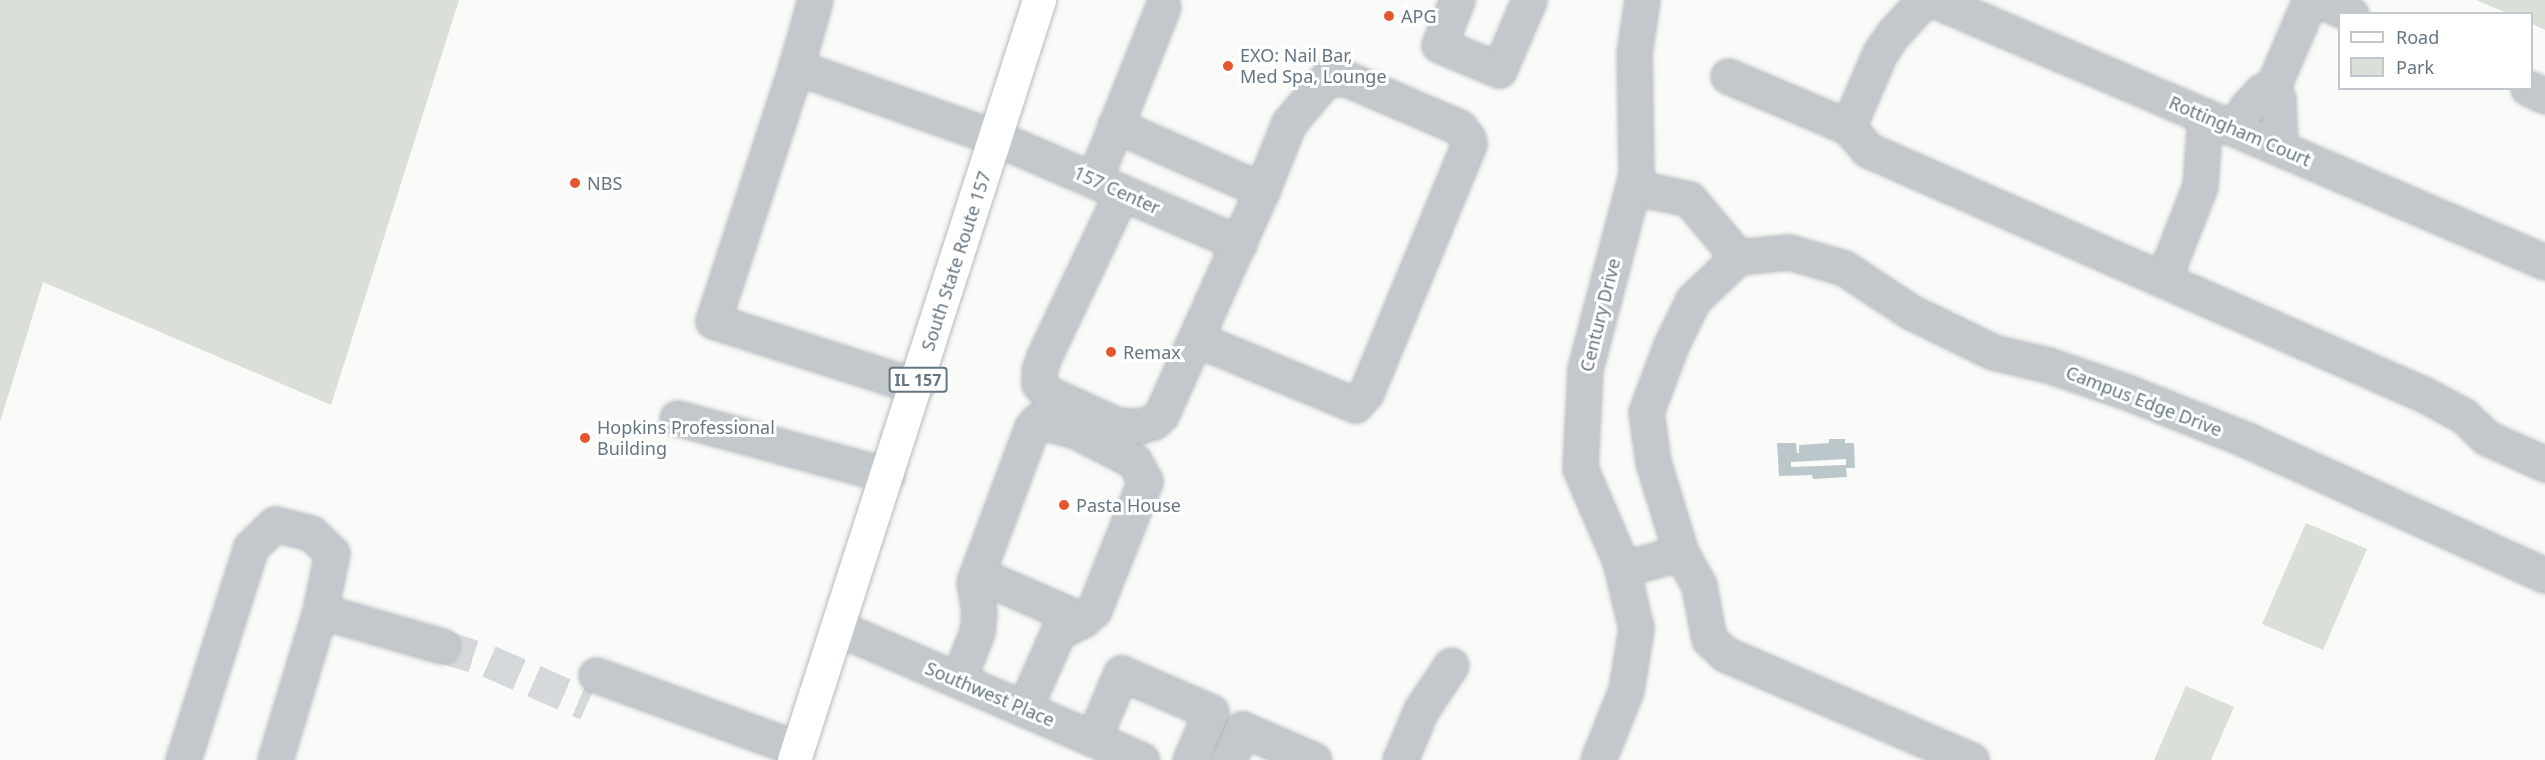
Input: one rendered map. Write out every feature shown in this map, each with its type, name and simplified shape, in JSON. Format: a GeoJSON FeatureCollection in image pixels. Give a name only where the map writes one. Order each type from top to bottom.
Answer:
{"type":"FeatureCollection","features":[{"type":"Feature","properties":{"kind":"main road","name":"South State Route 157"},"geometry":{"type":"LineString","coordinates":[[796,754],[1039,0]]}},
{"type":"Feature","properties":{"kind":"street"},"geometry":{"type":"LineString","coordinates":[[815,0],[796,67],[713,321],[916,387]]}},
{"type":"Feature","properties":{"kind":"street"},"geometry":{"type":"LineString","coordinates":[[1457,0],[1439,45],[1498,70],[1529,0]]}},
{"type":"Feature","properties":{"kind":"street","name":"Century Drive"},"geometry":{"type":"LineString","coordinates":[[1598,760],[1626,690],[1636,628],[1622,569],[1580,468],[1585,369],[1636,174],[1634,53],[1641,0]]}},
{"type":"Feature","properties":{"kind":"street"},"geometry":{"type":"LineString","coordinates":[[1848,127],[1880,53],[1893,34],[1924,0]]}},
{"type":"Feature","properties":{"kind":"street","name":"Rottingham Court"},"geometry":{"type":"LineString","coordinates":[[1934,0],[2545,262]]}},
{"type":"Feature","properties":{"kind":"street"},"geometry":{"type":"LineString","coordinates":[[2280,148],[2278,100],[2273,87],[2310,0]]}},
{"type":"Feature","properties":{"kind":"street"},"geometry":{"type":"LineString","coordinates":[[2319,0],[2346,12]]}},
{"type":"Feature","properties":{"kind":"street"},"geometry":{"type":"LineString","coordinates":[[1162,7],[1115,125],[1108,186],[1039,371],[1039,383],[1047,393],[1117,425],[1139,426],[1153,422],[1161,415],[1239,243],[1289,123],[1326,79],[1347,79],[1459,127],[1469,144],[1366,393],[1355,405],[1196,339]]}},
{"type":"Feature","properties":{"kind":"street","name":"157 Center"},"geometry":{"type":"LineString","coordinates":[[796,67],[996,138],[1239,243]]}},
{"type":"Feature","properties":{"kind":"street"},"geometry":{"type":"LineString","coordinates":[[1728,76],[1848,127],[1868,150],[2425,395],[2464,416],[2487,438],[2545,464]]}},
{"type":"Feature","properties":{"kind":"street"},"geometry":{"type":"LineString","coordinates":[[2163,280],[2200,186],[2219,122],[2247,107],[2262,91],[2273,87]]}},
{"type":"Feature","properties":{"kind":"street"},"geometry":{"type":"LineString","coordinates":[[1115,125],[1262,190]]}},
{"type":"Feature","properties":{"kind":"street"},"geometry":{"type":"LineString","coordinates":[[1633,187],[1689,199],[1738,256],[1693,300],[1671,345],[1646,412],[1653,462],[1681,553],[1699,586],[1710,639],[1725,654],[1971,760]]}},
{"type":"Feature","properties":{"kind":"street","name":"Campus Edge Drive"},"geometry":{"type":"LineString","coordinates":[[1738,256],[1789,252],[1844,268],[1911,312],[1993,352],[2059,369],[2236,436],[2545,575]]}},
{"type":"Feature","properties":{"kind":"street"},"geometry":{"type":"LineString","coordinates":[[677,418],[887,476]]}},
{"type":"Feature","properties":{"kind":"street"},"geometry":{"type":"LineString","coordinates":[[958,680],[977,632],[979,613],[974,582],[1037,421],[1074,430],[1134,461],[1145,481],[1094,610],[1082,620],[1058,632],[1024,709]]}},
{"type":"Feature","properties":{"kind":"street"},"geometry":{"type":"LineString","coordinates":[[183,760],[251,547],[275,524],[311,533],[332,554],[320,611],[275,760]]}},
{"type":"Feature","properties":{"kind":"street"},"geometry":{"type":"LineString","coordinates":[[1622,569],[1681,553]]}},
{"type":"Feature","properties":{"kind":"street"},"geometry":{"type":"LineString","coordinates":[[977,574],[1082,620]]}},
{"type":"Feature","properties":{"kind":"street"},"geometry":{"type":"LineString","coordinates":[[320,611],[442,646]]}},
{"type":"Feature","properties":{"kind":"street","name":"Southwest Place"},"geometry":{"type":"LineString","coordinates":[[838,628],[1141,760]]}},
{"type":"Feature","properties":{"kind":"street"},"geometry":{"type":"LineString","coordinates":[[1400,760],[1421,710],[1450,665]]}},
{"type":"Feature","properties":{"kind":"street"},"geometry":{"type":"LineString","coordinates":[[1093,739],[1121,673],[1211,712],[1190,760]]}},
{"type":"Feature","properties":{"kind":"street"},"geometry":{"type":"LineString","coordinates":[[596,675],[796,754]]}},
{"type":"Feature","properties":{"kind":"street"},"geometry":{"type":"LineString","coordinates":[[1229,760],[1242,729],[1314,760]]}},
{"type":"Feature","properties":{"kind":"green space"},"geometry":{"type":"Polygon","coordinates":[[[0,0],[459,0],[331,405],[43,282],[0,422],[0,0]]]}},
{"type":"Feature","properties":{"kind":"green space"},"geometry":{"type":"Polygon","coordinates":[[[2476,0],[2545,0],[2545,30],[2533,24],[2533,12],[2505,12],[2476,0]]]}},
{"type":"Feature","properties":{"kind":"green space"},"geometry":{"type":"Polygon","coordinates":[[[2306,523],[2367,549],[2323,650],[2262,624],[2306,523]]]}},
{"type":"Feature","properties":{"kind":"green space"},"geometry":{"type":"Polygon","coordinates":[[[2186,686],[2234,707],[2211,760],[2154,760],[2186,686]]]}},
{"type":"Feature","properties":{"kind":"shaded area"},"geometry":{"type":"Polygon","coordinates":[[[1829,439],[1845,439],[1845,443],[1854,443],[1855,468],[1846,468],[1847,477],[1813,479],[1812,475],[1779,476],[1777,443],[1796,443],[1797,453],[1799,453],[1799,445],[1829,443],[1829,439]],[[1846,459],[1791,462],[1791,467],[1846,465],[1846,459]]]}},
{"type":"Feature","properties":{"kind":"tunnel"},"geometry":{"type":"LineString","coordinates":[[442,646],[489,661],[587,704]]}},
{"type":"Feature","properties":{"kind":"place","name":"APG"},"geometry":{"type":"Point","coordinates":[1389,16]}},
{"type":"Feature","properties":{"kind":"place","name":"EXO: Nail Bar, Med Spa, Lounge"},"geometry":{"type":"Point","coordinates":[1228,66]}},
{"type":"Feature","properties":{"kind":"place","name":"NBS"},"geometry":{"type":"Point","coordinates":[575,183]}},
{"type":"Feature","properties":{"kind":"place","name":"Remax"},"geometry":{"type":"Point","coordinates":[1111,352]}},
{"type":"Feature","properties":{"kind":"place","name":"Hopkins Professional Building"},"geometry":{"type":"Point","coordinates":[585,438]}},
{"type":"Feature","properties":{"kind":"place","name":"Pasta House"},"geometry":{"type":"Point","coordinates":[1064,505]}}]}
